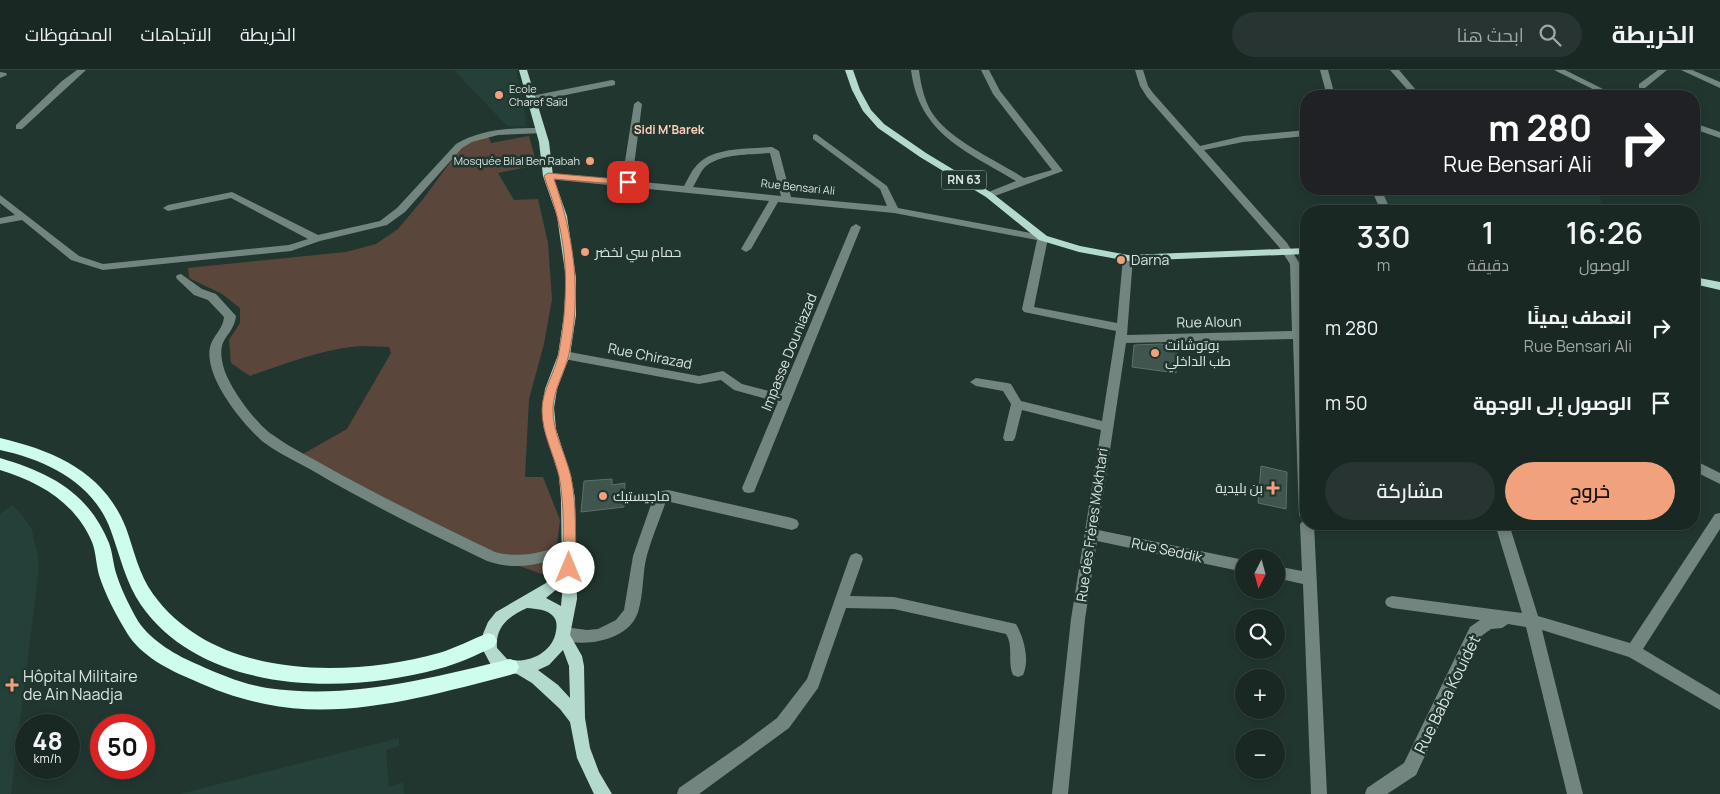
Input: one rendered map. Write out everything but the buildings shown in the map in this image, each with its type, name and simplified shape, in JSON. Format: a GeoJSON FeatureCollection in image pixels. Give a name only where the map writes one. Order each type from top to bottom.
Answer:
{"type":"FeatureCollection","features":[{"type":"Feature","properties":{"kind":"highway"},"geometry":{"type":"LineString","coordinates":[[0,444],[28,451],[60,465],[100,496],[115,520],[131,570],[148,601],[174,628],[192,641],[234,661],[284,674],[310,677],[357,676],[386,673],[440,660],[488,641]]}},
{"type":"Feature","properties":{"kind":"highway"},"geometry":{"type":"LineString","coordinates":[[0,464],[41,478],[66,493],[77,503],[97,535],[109,576],[133,629],[167,659],[212,681],[266,697],[295,700],[356,700],[415,691],[515,668]]}},
{"type":"Feature","properties":{"kind":"main road"},"geometry":{"type":"LineString","coordinates":[[515,668],[542,662],[559,647],[564,632],[570,599],[568,507],[565,476],[550,429],[548,414],[551,389],[564,355],[570,315],[571,278],[562,216],[548,176],[544,142],[523,70]]}},
{"type":"Feature","properties":{"kind":"main road","name":"RN 63"},"geometry":{"type":"LineString","coordinates":[[849,70],[856,90],[867,111],[881,126],[922,155],[989,195],[1043,238],[1106,255],[1128,258],[1300,251]]}},
{"type":"Feature","properties":{"kind":"main road"},"geometry":{"type":"LineString","coordinates":[[1700,284],[1720,286]]}},
{"type":"Feature","properties":{"kind":"main road"},"geometry":{"type":"LineString","coordinates":[[569,568],[550,587],[501,616],[491,630],[488,641],[489,650],[494,658],[538,677],[553,689],[577,720]]}},
{"type":"Feature","properties":{"kind":"main road"},"geometry":{"type":"LineString","coordinates":[[527,602],[549,604],[563,617],[564,632],[578,668],[577,720],[593,781],[604,794]]}},
{"type":"Feature","properties":{"kind":"street"},"geometry":{"type":"LineString","coordinates":[[19,127],[65,83],[82,70]]}},
{"type":"Feature","properties":{"kind":"street"},"geometry":{"type":"LineString","coordinates":[[915,70],[917,90],[934,121],[954,137],[1023,181]]}},
{"type":"Feature","properties":{"kind":"street"},"geometry":{"type":"LineString","coordinates":[[985,70],[996,92],[1058,171],[1023,181],[989,195]]}},
{"type":"Feature","properties":{"kind":"street"},"geometry":{"type":"LineString","coordinates":[[1140,70],[1144,86],[1150,95],[1288,251],[1294,264],[1300,317]]}},
{"type":"Feature","properties":{"kind":"street"},"geometry":{"type":"LineString","coordinates":[[1324,70],[1329,90]]}},
{"type":"Feature","properties":{"kind":"street"},"geometry":{"type":"LineString","coordinates":[[1394,70],[1412,90]]}},
{"type":"Feature","properties":{"kind":"street"},"geometry":{"type":"LineString","coordinates":[[1558,70],[1600,90]]}},
{"type":"Feature","properties":{"kind":"street"},"geometry":{"type":"LineString","coordinates":[[1642,86],[1663,70]]}},
{"type":"Feature","properties":{"kind":"street"},"geometry":{"type":"LineString","coordinates":[[1686,70],[1720,84]]}},
{"type":"Feature","properties":{"kind":"street"},"geometry":{"type":"LineString","coordinates":[[531,99],[612,84]]}},
{"type":"Feature","properties":{"kind":"street"},"geometry":{"type":"LineString","coordinates":[[628,182],[638,104]]}},
{"type":"Feature","properties":{"kind":"street"},"geometry":{"type":"LineString","coordinates":[[1700,128],[1720,135]]}},
{"type":"Feature","properties":{"kind":"street"},"geometry":{"type":"LineString","coordinates":[[0,198],[75,258],[104,267],[291,248],[316,239],[383,223],[401,210],[459,146],[470,139],[490,132],[540,131]]}},
{"type":"Feature","properties":{"kind":"street"},"geometry":{"type":"LineString","coordinates":[[1198,149],[1243,139],[1300,134]]}},
{"type":"Feature","properties":{"kind":"street"},"geometry":{"type":"LineString","coordinates":[[816,137],[884,188],[894,210]]}},
{"type":"Feature","properties":{"kind":"street"},"geometry":{"type":"LineString","coordinates":[[688,188],[701,166],[708,160],[718,157],[774,151],[781,198],[746,249]]}},
{"type":"Feature","properties":{"kind":"street","name":"Rue Bensari Ali"},"geometry":{"type":"LineString","coordinates":[[548,176],[628,182],[894,210],[1043,238]]}},
{"type":"Feature","properties":{"kind":"street"},"geometry":{"type":"LineString","coordinates":[[168,208],[232,195],[316,239]]}},
{"type":"Feature","properties":{"kind":"street"},"geometry":{"type":"LineString","coordinates":[[0,221],[24,217]]}},
{"type":"Feature","properties":{"kind":"street","name":"Impasse Douniazad"},"geometry":{"type":"LineString","coordinates":[[750,488],[856,227]]}},
{"type":"Feature","properties":{"kind":"street","name":"Rue Aloun"},"geometry":{"type":"LineString","coordinates":[[1043,238],[1028,309],[1121,334],[1300,335]]}},
{"type":"Feature","properties":{"kind":"street","name":"Rue des Frères Mokhtari"},"geometry":{"type":"LineString","coordinates":[[1060,794],[1078,619],[1121,334],[1128,258]]}},
{"type":"Feature","properties":{"kind":"street"},"geometry":{"type":"LineString","coordinates":[[181,277],[198,292],[212,297],[230,316],[229,324],[218,338],[215,350],[217,366],[223,381],[238,406],[267,438],[374,500],[492,557],[513,562],[525,562],[539,560],[569,548]]}},
{"type":"Feature","properties":{"kind":"street","name":"Rue Chirazad"},"geometry":{"type":"LineString","coordinates":[[564,355],[699,380],[723,375],[738,387],[786,400]]}},
{"type":"Feature","properties":{"kind":"street"},"geometry":{"type":"LineString","coordinates":[[976,382],[1007,387],[1017,404],[1009,438]]}},
{"type":"Feature","properties":{"kind":"street"},"geometry":{"type":"LineString","coordinates":[[1017,404],[1106,427]]}},
{"type":"Feature","properties":{"kind":"street"},"geometry":{"type":"LineString","coordinates":[[1700,468],[1720,479]]}},
{"type":"Feature","properties":{"kind":"street"},"geometry":{"type":"LineString","coordinates":[[564,632],[587,637],[600,635],[621,625],[631,612],[640,556],[661,496],[668,495],[792,524]]}},
{"type":"Feature","properties":{"kind":"street"},"geometry":{"type":"LineString","coordinates":[[1633,651],[1720,518]]}},
{"type":"Feature","properties":{"kind":"street"},"geometry":{"type":"LineString","coordinates":[[1307,530],[1319,794]]}},
{"type":"Feature","properties":{"kind":"street"},"geometry":{"type":"LineString","coordinates":[[1504,530],[1532,621],[1575,794]]}},
{"type":"Feature","properties":{"kind":"street","name":"Rue Seddik"},"geometry":{"type":"LineString","coordinates":[[1090,534],[1235,564]]}},
{"type":"Feature","properties":{"kind":"street"},"geometry":{"type":"LineString","coordinates":[[685,794],[747,751],[783,722],[813,683],[856,559]]}},
{"type":"Feature","properties":{"kind":"street"},"geometry":{"type":"LineString","coordinates":[[1285,574],[1309,579]]}},
{"type":"Feature","properties":{"kind":"street"},"geometry":{"type":"LineString","coordinates":[[842,602],[894,603],[1011,629],[1017,639],[1018,670]]}},
{"type":"Feature","properties":{"kind":"street"},"geometry":{"type":"LineString","coordinates":[[1392,602],[1532,621],[1633,651],[1720,703]]}},
{"type":"Feature","properties":{"kind":"street","name":"Rue Baba Kouidet"},"geometry":{"type":"LineString","coordinates":[[1373,794],[1410,768],[1475,632],[1488,623],[1532,621]]}},
{"type":"Feature","properties":{"kind":"shaded area","name":"Ecole Charef Saïd"},"geometry":{"type":"Polygon","coordinates":[[[454,70],[516,70],[526,120],[525,127],[507,126],[454,70]]]}},
{"type":"Feature","properties":{"kind":"shaded area"},"geometry":{"type":"Polygon","coordinates":[[[488,136],[491,143],[529,136],[537,165],[498,173],[514,200],[538,199],[548,243],[552,299],[544,344],[529,399],[525,477],[543,477],[560,520],[553,578],[508,562],[465,542],[303,454],[347,429],[391,353],[389,347],[348,347],[305,357],[250,376],[231,363],[229,340],[240,323],[240,308],[222,294],[189,278],[188,268],[346,252],[376,244],[398,229],[424,198],[459,150],[472,141],[488,136]]]}},
{"type":"Feature","properties":{"kind":"shaded area"},"geometry":{"type":"Polygon","coordinates":[[[1383,195],[1599,195],[1603,205],[1389,205],[1383,195]]]}},
{"type":"Feature","properties":{"kind":"shaded area","name":"Hôpital Militaire de Ain Naadja"},"geometry":{"type":"Polygon","coordinates":[[[12,505],[22,515],[32,530],[38,557],[38,576],[21,714],[15,714],[15,762],[11,794],[0,794],[0,514],[12,505]]]}},
{"type":"Feature","properties":{"kind":"shaded area"},"geometry":{"type":"Polygon","coordinates":[[[399,738],[399,746],[386,750],[389,787],[403,782],[404,794],[180,794],[399,738]]]}},
{"type":"Feature","properties":{"kind":"place","name":"Ecole Charef Saïd"},"geometry":{"type":"Point","coordinates":[499,95]}},
{"type":"Feature","properties":{"kind":"place","name":"Mosquée Bilal Ben Rabah"},"geometry":{"type":"Point","coordinates":[590,161]}},
{"type":"Feature","properties":{"kind":"place","name":"حمام سي لخضر"},"geometry":{"type":"Point","coordinates":[585,252]}},
{"type":"Feature","properties":{"kind":"place","name":"Darna"},"geometry":{"type":"Point","coordinates":[1121,260]}},
{"type":"Feature","properties":{"kind":"place","name":"بوتوشانت طب الداخلي"},"geometry":{"type":"Point","coordinates":[1155,353]}},
{"type":"Feature","properties":{"kind":"place","name":"بن بليدية"},"geometry":{"type":"Point","coordinates":[1273,488]}},
{"type":"Feature","properties":{"kind":"place","name":"ماجيستيك"},"geometry":{"type":"Point","coordinates":[603,496]}},
{"type":"Feature","properties":{"kind":"place","name":"Hôpital Militaire de Ain Naadja"},"geometry":{"type":"Point","coordinates":[12,685]}},
{"type":"Feature","properties":{"kind":"district","name":"Sidi M'Barek"},"geometry":{"type":"Point","coordinates":[669,130]}},
{"type":"Feature","properties":{"kind":"route"},"geometry":{"type":"LineString","coordinates":[[569,568],[568,499],[565,476],[550,429],[548,399],[564,355],[570,315],[571,278],[568,246],[562,216],[548,176],[628,182]]}}]}
